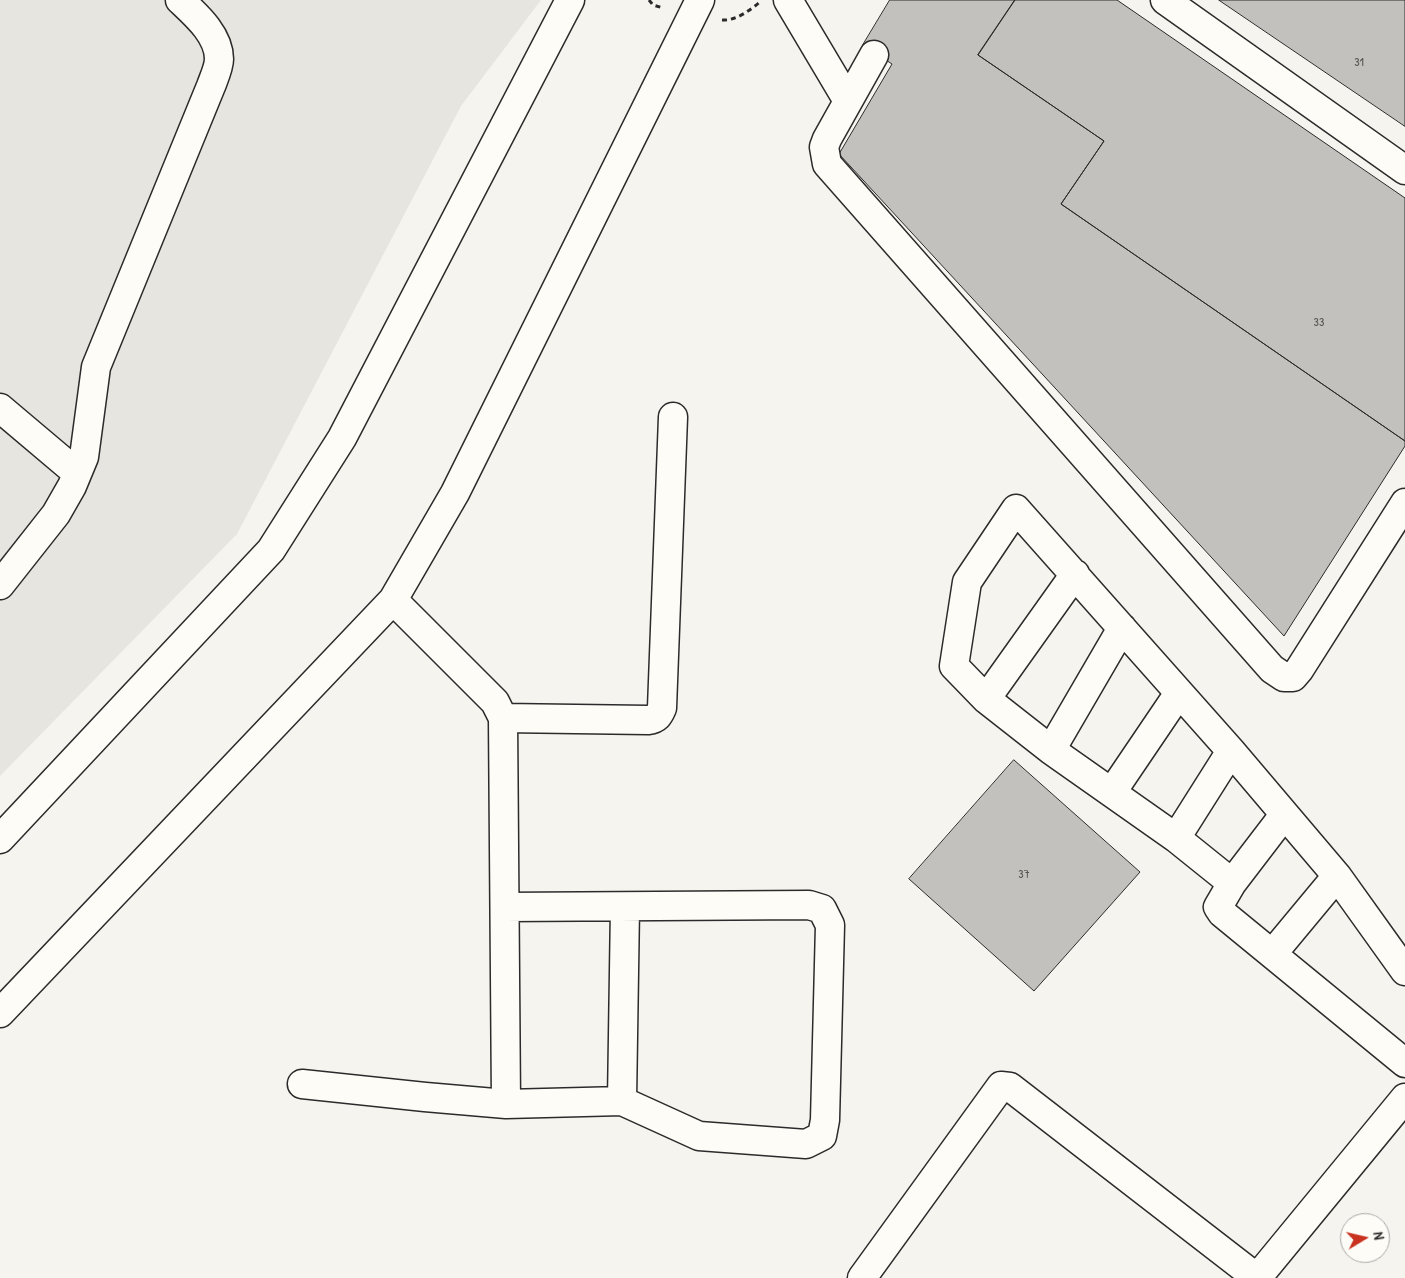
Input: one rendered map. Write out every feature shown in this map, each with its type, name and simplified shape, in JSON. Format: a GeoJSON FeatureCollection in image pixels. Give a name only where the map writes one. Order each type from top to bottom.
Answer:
{"type":"FeatureCollection","features":[{"type":"Feature","properties":{"kind":"lane"},"geometry":{"type":"LineString","coordinates":[[0,585],[56,514],[72,486],[84,457],[96,367],[211,86],[219,59],[214,38],[201,19],[180,0]]}},
{"type":"Feature","properties":{"kind":"lane"},"geometry":{"type":"LineString","coordinates":[[0,839],[271,550],[342,438],[570,0]]}},
{"type":"Feature","properties":{"kind":"lane"},"geometry":{"type":"LineString","coordinates":[[788,0],[848,101]]}},
{"type":"Feature","properties":{"kind":"lane"},"geometry":{"type":"LineString","coordinates":[[1165,0],[1405,170]]}},
{"type":"Feature","properties":{"kind":"lane"},"geometry":{"type":"LineString","coordinates":[[0,1013],[393,600],[455,493],[695,9]]}},
{"type":"Feature","properties":{"kind":"lane"},"geometry":{"type":"LineString","coordinates":[[874,55],[827,138],[824,147],[827,164],[1272,669],[1284,678],[1293,677],[1299,670],[1405,503]]}},
{"type":"Feature","properties":{"kind":"lane"},"geometry":{"type":"LineString","coordinates":[[0,408],[77,473]]}},
{"type":"Feature","properties":{"kind":"lane"},"geometry":{"type":"LineString","coordinates":[[503,718],[648,720],[660,715],[662,708],[673,417]]}},
{"type":"Feature","properties":{"kind":"lane"},"geometry":{"type":"LineString","coordinates":[[1232,883],[1176,838],[1051,750],[986,699],[954,666],[967,582],[1016,509],[1231,751],[1337,876],[1405,971]]}},
{"type":"Feature","properties":{"kind":"lane"},"geometry":{"type":"LineString","coordinates":[[986,699],[1075,574]]}},
{"type":"Feature","properties":{"kind":"lane"},"geometry":{"type":"LineString","coordinates":[[393,600],[495,702],[503,718],[506,1104]]}},
{"type":"Feature","properties":{"kind":"lane"},"geometry":{"type":"LineString","coordinates":[[1051,750],[1122,628]]}},
{"type":"Feature","properties":{"kind":"lane"},"geometry":{"type":"LineString","coordinates":[[1112,792],[1179,692]]}},
{"type":"Feature","properties":{"kind":"lane"},"geometry":{"type":"LineString","coordinates":[[1176,838],[1231,751]]}},
{"type":"Feature","properties":{"kind":"lane"},"geometry":{"type":"LineString","coordinates":[[1284,815],[1232,883],[1218,907],[1222,913],[1405,1063]]}},
{"type":"Feature","properties":{"kind":"lane"},"geometry":{"type":"LineString","coordinates":[[1273,953],[1337,876]]}},
{"type":"Feature","properties":{"kind":"lane"},"geometry":{"type":"LineString","coordinates":[[302,1084],[506,1104],[622,1101],[699,1136],[806,1144],[822,1136],[825,1120],[830,925],[822,909],[809,905],[505,907]]}},
{"type":"Feature","properties":{"kind":"lane"},"geometry":{"type":"LineString","coordinates":[[622,1101],[625,906]]}},
{"type":"Feature","properties":{"kind":"lane"},"geometry":{"type":"LineString","coordinates":[[862,1278],[1001,1086],[1010,1087],[1257,1278],[1405,1098]]}},
{"type":"Feature","properties":{"kind":"path"},"geometry":{"type":"LineString","coordinates":[[695,9],[729,21],[749,11],[762,0]]}},
{"type":"Feature","properties":{"kind":"shaded area"},"geometry":{"type":"Polygon","coordinates":[[[0,0],[541,0],[461,106],[237,534],[0,776],[0,0]]]}},
{"type":"Feature","properties":{"kind":"building"},"geometry":{"type":"Polygon","coordinates":[[[890,0],[1015,0],[978,55],[1104,141],[1061,204],[1405,441],[1405,446],[1284,636],[839,154],[892,64],[863,45],[890,0]]]}},
{"type":"Feature","properties":{"kind":"building"},"geometry":{"type":"Polygon","coordinates":[[[1015,0],[1117,0],[1405,198],[1405,441],[1061,204],[1104,141],[978,55],[1015,0]]]}},
{"type":"Feature","properties":{"kind":"building"},"geometry":{"type":"Polygon","coordinates":[[[1219,0],[1405,0],[1405,126],[1219,0]]]}},
{"type":"Feature","properties":{"kind":"building"},"geometry":{"type":"Polygon","coordinates":[[[1014,760],[1140,872],[1034,991],[909,879],[1014,760]]]}}]}
